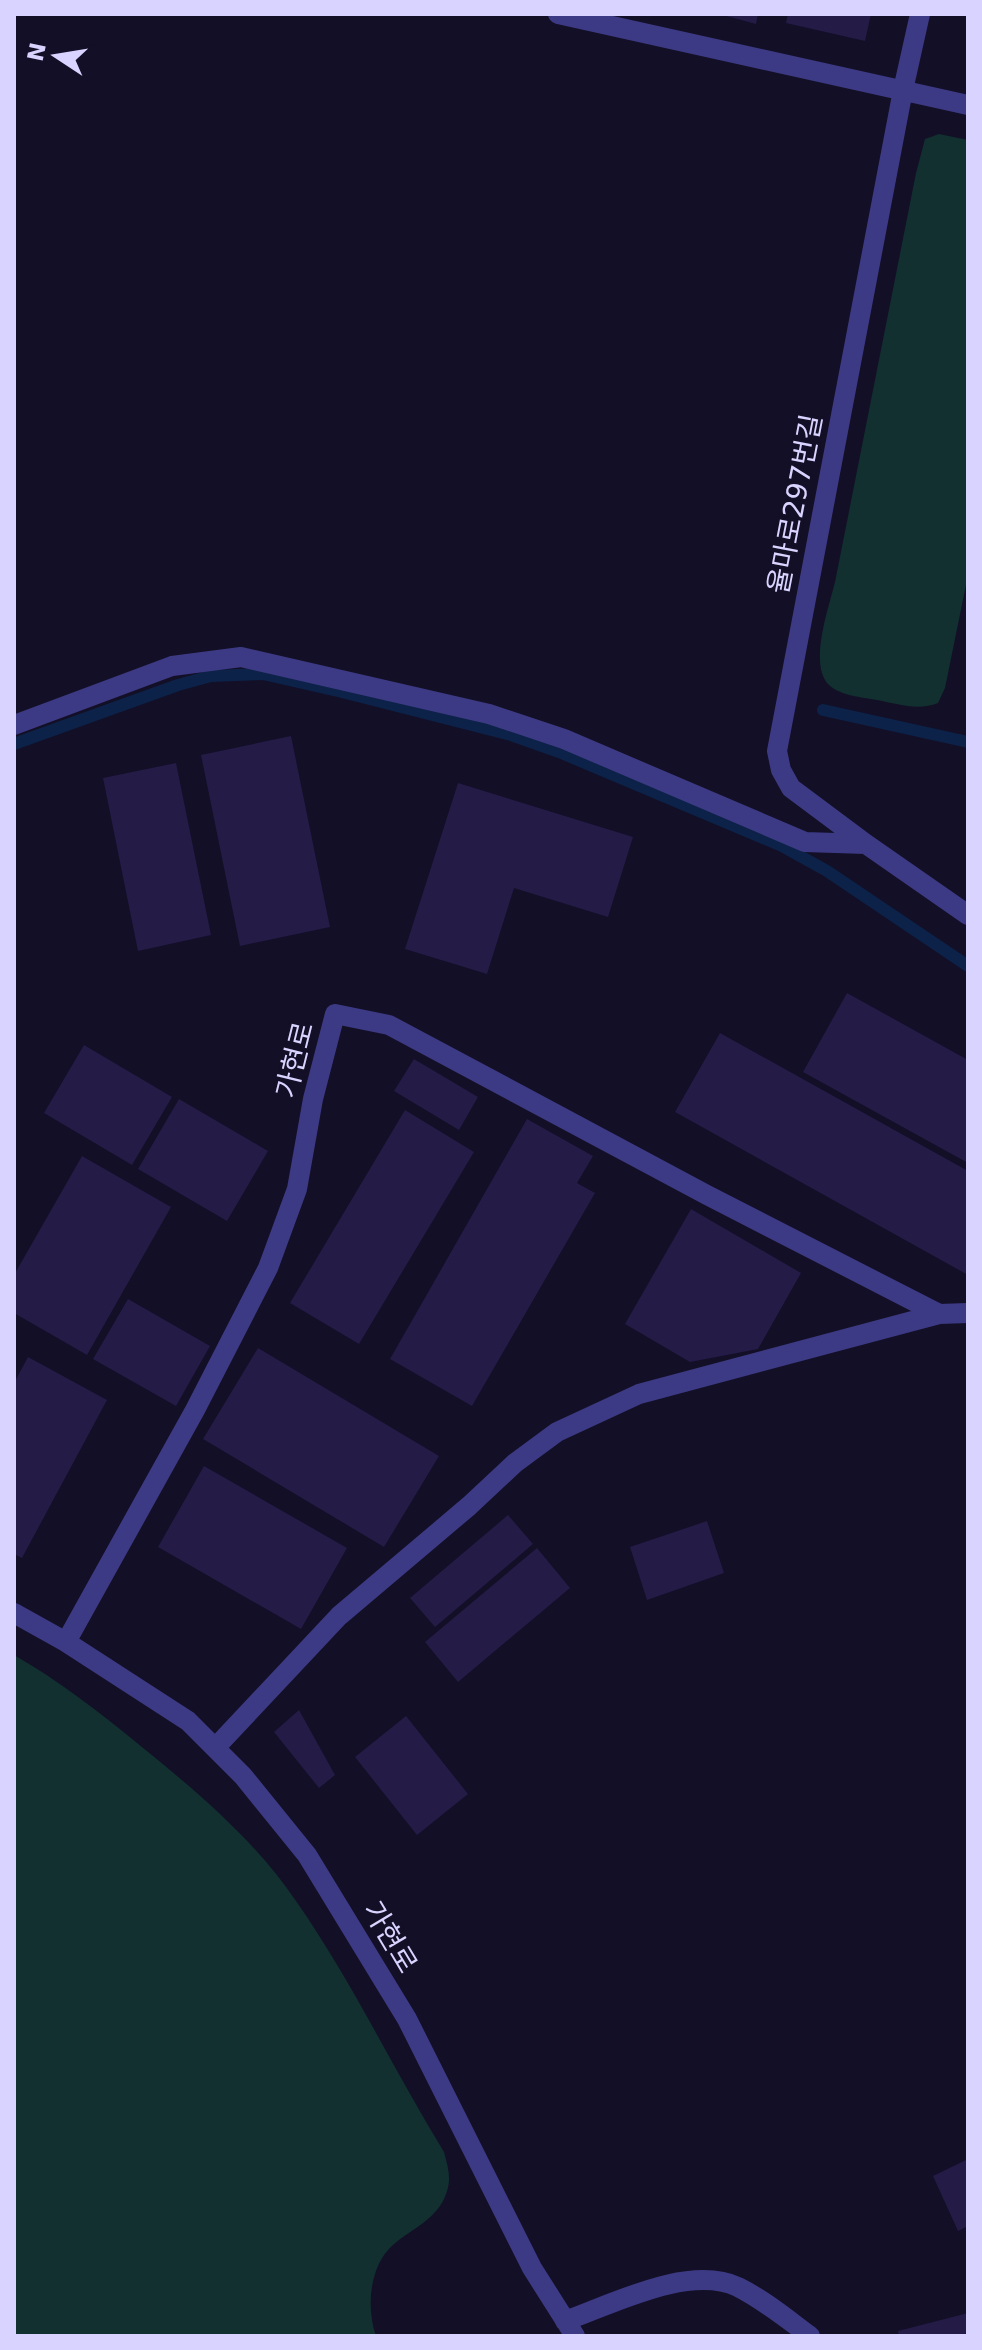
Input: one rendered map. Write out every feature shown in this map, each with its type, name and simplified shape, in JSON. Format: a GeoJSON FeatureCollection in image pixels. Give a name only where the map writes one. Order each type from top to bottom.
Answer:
{"type":"FeatureCollection","features":[{"type":"Feature","properties":{"kind":"street"},"geometry":{"type":"LineString","coordinates":[[558,14],[968,105]]}},
{"type":"Feature","properties":{"kind":"street","name":"율마로297번길"},"geometry":{"type":"LineString","coordinates":[[920,14],[777,751],[781,770],[791,788],[968,915]]}},
{"type":"Feature","properties":{"kind":"street"},"geometry":{"type":"LineString","coordinates":[[14,725],[172,666],[241,657],[489,714],[564,739],[805,842],[866,844]]}},
{"type":"Feature","properties":{"kind":"street","name":"가현로"},"geometry":{"type":"LineString","coordinates":[[66,1642],[195,1410],[268,1268],[297,1189],[313,1099],[335,1014],[389,1025],[939,1314]]}},
{"type":"Feature","properties":{"kind":"street"},"geometry":{"type":"LineString","coordinates":[[215,1748],[339,1616],[515,1463],[557,1432],[639,1394],[939,1314],[968,1313]]}},
{"type":"Feature","properties":{"kind":"street","name":"가현로"},"geometry":{"type":"LineString","coordinates":[[14,1613],[66,1642],[188,1721],[243,1776],[307,1855],[407,2019],[532,2268],[570,2328]]}},
{"type":"Feature","properties":{"kind":"street"},"geometry":{"type":"LineString","coordinates":[[570,2328],[674,2281],[712,2280],[735,2286],[810,2336]]}},
{"type":"Feature","properties":{"kind":"green space"},"geometry":{"type":"Polygon","coordinates":[[[939,134],[968,140],[968,575],[945,688],[938,703],[915,707],[852,696],[834,689],[823,676],[820,650],[916,173],[925,139],[939,134]]]}},
{"type":"Feature","properties":{"kind":"green space"},"geometry":{"type":"Polygon","coordinates":[[[14,1655],[77,1696],[137,1743],[202,1797],[262,1857],[296,1901],[336,1962],[444,2152],[449,2178],[442,2202],[431,2216],[394,2244],[379,2263],[371,2300],[376,2336],[14,2336],[14,1655]]]}},
{"type":"Feature","properties":{"kind":"building"},"geometry":{"type":"Polygon","coordinates":[[[719,14],[758,14],[756,24],[719,14]]]}},
{"type":"Feature","properties":{"kind":"building"},"geometry":{"type":"Polygon","coordinates":[[[788,14],[871,14],[865,41],[786,23],[788,14]]]}},
{"type":"Feature","properties":{"kind":"building"},"geometry":{"type":"Polygon","coordinates":[[[291,736],[330,927],[240,946],[201,755],[291,736]]]}},
{"type":"Feature","properties":{"kind":"building"},"geometry":{"type":"Polygon","coordinates":[[[176,763],[211,935],[138,951],[103,778],[176,763]]]}},
{"type":"Feature","properties":{"kind":"building"},"geometry":{"type":"Polygon","coordinates":[[[458,783],[633,837],[608,917],[514,888],[487,974],[405,949],[458,783]]]}},
{"type":"Feature","properties":{"kind":"building"},"geometry":{"type":"Polygon","coordinates":[[[847,993],[968,1060],[968,1163],[803,1072],[847,993]]]}},
{"type":"Feature","properties":{"kind":"building"},"geometry":{"type":"Polygon","coordinates":[[[720,1033],[968,1171],[968,1275],[675,1112],[720,1033]]]}},
{"type":"Feature","properties":{"kind":"building"},"geometry":{"type":"Polygon","coordinates":[[[84,1045],[172,1097],[132,1165],[44,1113],[84,1045]]]}},
{"type":"Feature","properties":{"kind":"building"},"geometry":{"type":"Polygon","coordinates":[[[414,1059],[478,1097],[459,1130],[394,1091],[414,1059]]]}},
{"type":"Feature","properties":{"kind":"building"},"geometry":{"type":"Polygon","coordinates":[[[179,1099],[268,1151],[227,1221],[138,1169],[179,1099]]]}},
{"type":"Feature","properties":{"kind":"building"},"geometry":{"type":"Polygon","coordinates":[[[405,1110],[474,1152],[359,1344],[290,1303],[405,1110]]]}},
{"type":"Feature","properties":{"kind":"building"},"geometry":{"type":"Polygon","coordinates":[[[527,1119],[593,1156],[577,1183],[595,1193],[472,1406],[390,1359],[527,1119]]]}},
{"type":"Feature","properties":{"kind":"building"},"geometry":{"type":"Polygon","coordinates":[[[82,1156],[171,1207],[87,1355],[14,1313],[14,1275],[82,1156]]]}},
{"type":"Feature","properties":{"kind":"building"},"geometry":{"type":"Polygon","coordinates":[[[691,1209],[801,1273],[758,1349],[690,1362],[625,1324],[691,1209]]]}},
{"type":"Feature","properties":{"kind":"building"},"geometry":{"type":"Polygon","coordinates":[[[128,1299],[210,1346],[176,1406],[93,1359],[128,1299]]]}},
{"type":"Feature","properties":{"kind":"building"},"geometry":{"type":"Polygon","coordinates":[[[258,1348],[439,1456],[384,1547],[203,1439],[258,1348]]]}},
{"type":"Feature","properties":{"kind":"building"},"geometry":{"type":"Polygon","coordinates":[[[28,1357],[107,1400],[22,1558],[14,1554],[14,1383],[28,1357]]]}},
{"type":"Feature","properties":{"kind":"building"},"geometry":{"type":"Polygon","coordinates":[[[204,1466],[347,1548],[301,1629],[158,1547],[204,1466]]]}},
{"type":"Feature","properties":{"kind":"building"},"geometry":{"type":"Polygon","coordinates":[[[508,1515],[533,1544],[435,1627],[410,1598],[508,1515]]]}},
{"type":"Feature","properties":{"kind":"building"},"geometry":{"type":"Polygon","coordinates":[[[707,1521],[724,1573],[647,1600],[630,1547],[707,1521]]]}},
{"type":"Feature","properties":{"kind":"building"},"geometry":{"type":"Polygon","coordinates":[[[537,1548],[570,1588],[458,1682],[425,1642],[537,1548]]]}},
{"type":"Feature","properties":{"kind":"building"},"geometry":{"type":"Polygon","coordinates":[[[299,1710],[335,1775],[319,1788],[274,1732],[299,1710]]]}},
{"type":"Feature","properties":{"kind":"building"},"geometry":{"type":"Polygon","coordinates":[[[406,1716],[468,1794],[417,1835],[355,1757],[406,1716]]]}},
{"type":"Feature","properties":{"kind":"building"},"geometry":{"type":"Polygon","coordinates":[[[968,2159],[968,2226],[958,2231],[933,2176],[968,2159]]]}},
{"type":"Feature","properties":{"kind":"building"},"geometry":{"type":"Polygon","coordinates":[[[968,2313],[968,2336],[899,2336],[898,2331],[968,2313]]]}},
{"type":"Feature","properties":{"kind":"waterway"},"geometry":{"type":"LineString","coordinates":[[14,744],[211,676],[263,674],[342,692],[511,735],[559,752],[782,846],[827,871],[968,966]]}},
{"type":"Feature","properties":{"kind":"waterway"},"geometry":{"type":"LineString","coordinates":[[823,710],[968,742]]}}]}
